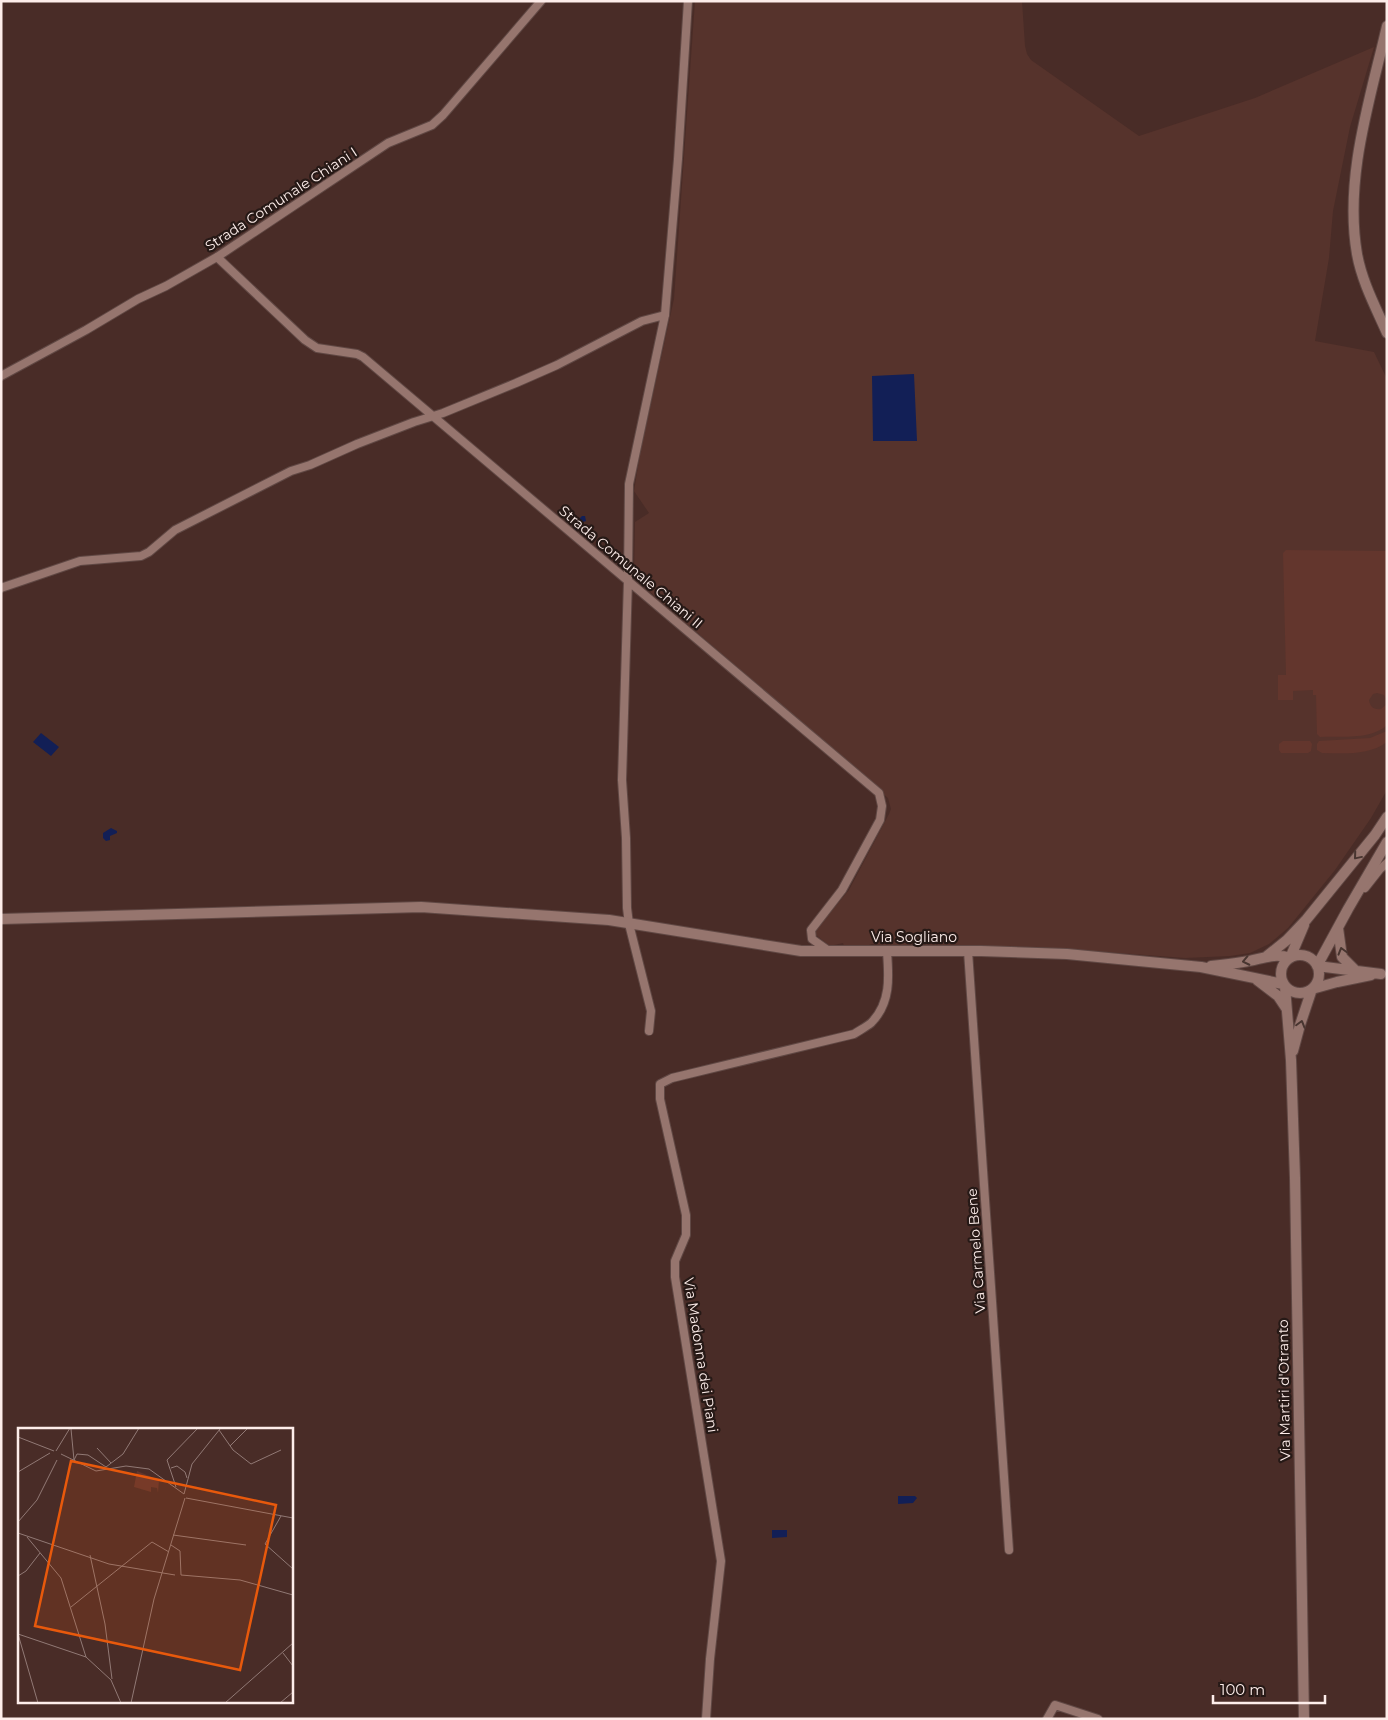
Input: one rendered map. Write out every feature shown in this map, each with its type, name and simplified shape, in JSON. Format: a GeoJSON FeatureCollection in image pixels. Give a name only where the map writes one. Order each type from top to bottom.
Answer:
{"type":"FeatureCollection","features":[{"type":"Feature","properties":{"kind":"street","name":"Strada Comunale Chiani I"},"geometry":{"type":"LineString","coordinates":[[1,376],[217,257],[388,143],[432,125],[541,1]]}},
{"type":"Feature","properties":{"kind":"street"},"geometry":{"type":"LineString","coordinates":[[649,1031],[651,1010],[629,924],[627,908],[626,838],[622,780],[629,484],[665,316],[678,159],[688,1]]}},
{"type":"Feature","properties":{"kind":"street"},"geometry":{"type":"LineString","coordinates":[[1387,26],[1354,175],[1353,221],[1358,256],[1368,291],[1387,333]]}},
{"type":"Feature","properties":{"kind":"street","name":"Strada Comunale Chiani II"},"geometry":{"type":"LineString","coordinates":[[217,257],[305,340],[317,348],[356,354],[363,357],[879,793],[882,806],[880,820],[842,890],[811,930],[812,939],[829,952]]}},
{"type":"Feature","properties":{"kind":"street"},"geometry":{"type":"LineString","coordinates":[[1,588],[80,561],[141,556],[149,552],[174,530],[291,471],[557,365],[642,321],[665,316]]}},
{"type":"Feature","properties":{"kind":"street"},"geometry":{"type":"LineString","coordinates":[[1267,956],[1287,940],[1306,920],[1375,835],[1387,817]]}},
{"type":"Feature","properties":{"kind":"street"},"geometry":{"type":"LineString","coordinates":[[1312,989],[1319,979],[1317,966],[1387,842]]}},
{"type":"Feature","properties":{"kind":"street"},"geometry":{"type":"LineString","coordinates":[[1348,909],[1380,868],[1387,863]]}},
{"type":"Feature","properties":{"kind":"street","name":"Via Sogliano"},"geometry":{"type":"LineString","coordinates":[[1,919],[421,907],[609,920],[801,951],[968,951],[1067,954],[1201,967],[1284,985],[1294,993],[1301,994],[1337,982],[1384,973]]}},
{"type":"Feature","properties":{"kind":"street"},"geometry":{"type":"LineString","coordinates":[[1284,985],[1281,974],[1282,967],[1290,958],[1306,920]]}},
{"type":"Feature","properties":{"kind":"street"},"geometry":{"type":"LineString","coordinates":[[1338,928],[1342,956],[1355,970]]}},
{"type":"Feature","properties":{"kind":"street","name":"Via Carmelo Bene"},"geometry":{"type":"LineString","coordinates":[[968,951],[1008,1550]]}},
{"type":"Feature","properties":{"kind":"street","name":"Via Madonna dei Piani"},"geometry":{"type":"LineString","coordinates":[[706,1719],[710,1659],[721,1561],[675,1277],[675,1261],[686,1236],[686,1214],[660,1099],[660,1084],[672,1078],[854,1034],[871,1023],[882,1007],[889,985],[888,952]]}},
{"type":"Feature","properties":{"kind":"street","name":"Via Sogliano"},"geometry":{"type":"LineString","coordinates":[[1201,967],[1245,962],[1267,956],[1280,955],[1290,958],[1302,955],[1308,957],[1317,966],[1384,973]]}},
{"type":"Feature","properties":{"kind":"street","name":"Via Sogliano"},"geometry":{"type":"LineString","coordinates":[[1255,978],[1278,996],[1286,1008]]}},
{"type":"Feature","properties":{"kind":"street","name":"Via Martiri d'Otranto"},"geometry":{"type":"LineString","coordinates":[[1284,985],[1291,1060],[1304,1719]]}},
{"type":"Feature","properties":{"kind":"street","name":"Via Martiri d'Otranto"},"geometry":{"type":"LineString","coordinates":[[1291,1060],[1312,989]]}},
{"type":"Feature","properties":{"kind":"street"},"geometry":{"type":"LineString","coordinates":[[1047,1719],[1055,1705],[1098,1719]]}},
{"type":"Feature","properties":{"kind":"shaded area"},"geometry":{"type":"Polygon","coordinates":[[[695,1],[1022,1],[1025,46],[1031,60],[1139,136],[1255,98],[1374,47],[1350,127],[1333,211],[1329,258],[1315,341],[1374,352],[1387,379],[1387,790],[1371,818],[1335,870],[1288,928],[1269,944],[1250,953],[1185,958],[1040,947],[894,946],[872,944],[866,946],[844,946],[843,943],[830,946],[816,935],[815,931],[849,890],[889,814],[891,809],[888,798],[634,578],[635,522],[649,513],[634,491],[640,454],[674,299],[695,1]]]}},
{"type":"Feature","properties":{"kind":"shaded area"},"geometry":{"type":"Polygon","coordinates":[[[914,374],[917,441],[873,441],[872,376],[914,374]]]}},
{"type":"Feature","properties":{"kind":"shaded area"},"geometry":{"type":"Polygon","coordinates":[[[582,516],[585,516],[586,521],[580,523],[578,530],[575,530],[573,525],[582,516]]]}},
{"type":"Feature","properties":{"kind":"shaded area"},"geometry":{"type":"Polygon","coordinates":[[[1286,550],[1387,551],[1387,701],[1384,695],[1377,693],[1373,694],[1369,700],[1371,706],[1376,709],[1381,709],[1387,704],[1387,725],[1380,730],[1364,735],[1320,737],[1317,734],[1316,695],[1313,695],[1313,690],[1293,691],[1293,700],[1278,700],[1278,675],[1286,675],[1283,553],[1286,550]]]}},
{"type":"Feature","properties":{"kind":"shaded area"},"geometry":{"type":"Polygon","coordinates":[[[1387,731],[1387,742],[1372,750],[1364,752],[1322,753],[1317,750],[1319,741],[1370,738],[1387,731]]]}},
{"type":"Feature","properties":{"kind":"shaded area"},"geometry":{"type":"Polygon","coordinates":[[[41,733],[59,747],[51,756],[33,742],[41,733]]]}},
{"type":"Feature","properties":{"kind":"shaded area"},"geometry":{"type":"Polygon","coordinates":[[[1283,741],[1310,741],[1312,744],[1311,751],[1308,753],[1281,753],[1279,744],[1283,741]]]}},
{"type":"Feature","properties":{"kind":"shaded area"},"geometry":{"type":"Polygon","coordinates":[[[111,828],[117,831],[117,833],[110,836],[110,840],[106,841],[103,838],[103,833],[111,828]]]}},
{"type":"Feature","properties":{"kind":"shaded area"},"geometry":{"type":"Polygon","coordinates":[[[898,1496],[915,1496],[917,1498],[913,1503],[898,1504],[898,1496]]]}},
{"type":"Feature","properties":{"kind":"shaded area"},"geometry":{"type":"Polygon","coordinates":[[[772,1530],[787,1530],[787,1537],[772,1538],[772,1530]]]}}]}
